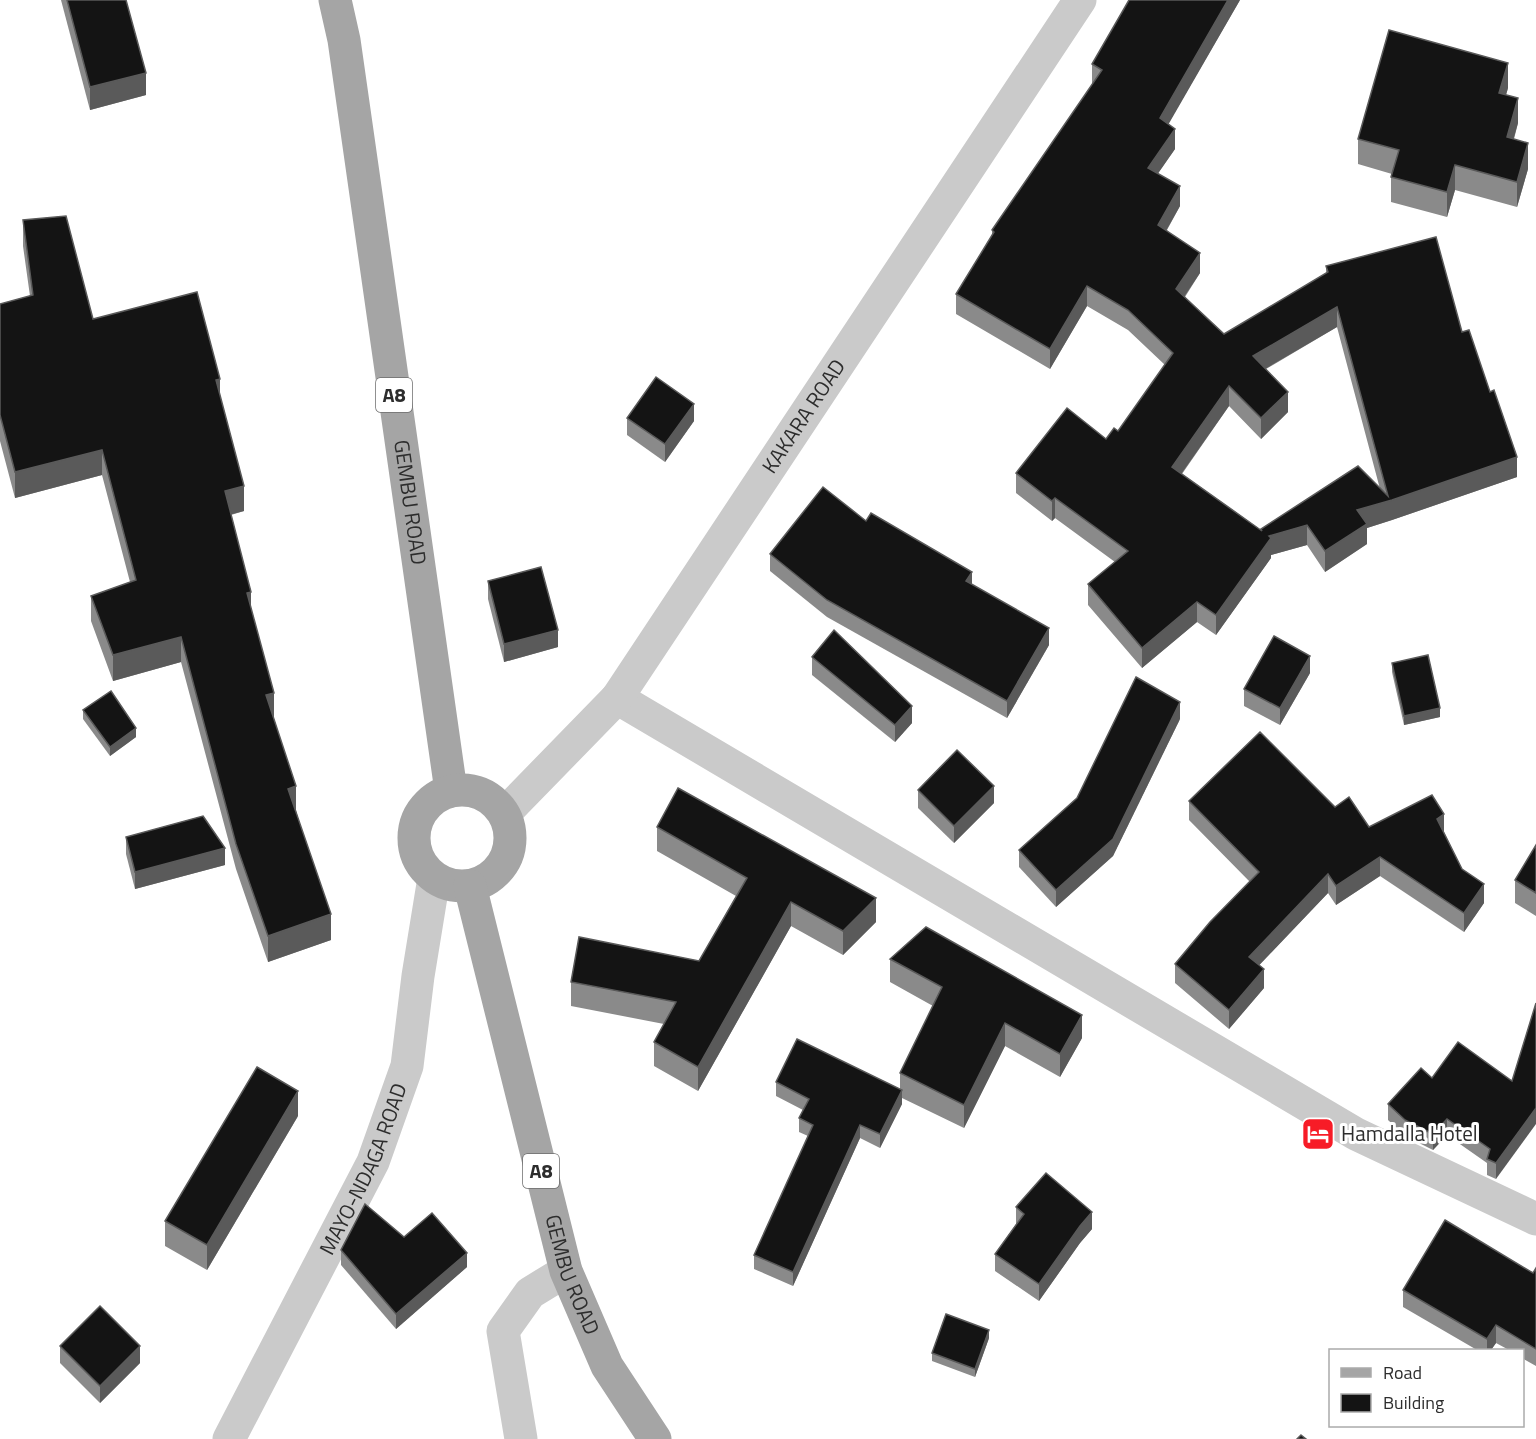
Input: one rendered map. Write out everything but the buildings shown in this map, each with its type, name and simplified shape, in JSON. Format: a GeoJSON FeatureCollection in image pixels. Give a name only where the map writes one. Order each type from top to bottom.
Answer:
{"type":"FeatureCollection","features":[{"type":"Feature","properties":{"kind":"main road","name":"GEMBU ROAD"},"geometry":{"type":"LineString","coordinates":[[335,0],[344,40],[451,791]]}},
{"type":"Feature","properties":{"kind":"main road"},"geometry":{"type":"LineString","coordinates":[[466,790],[482,794],[494,802],[504,814],[509,828],[510,844],[505,859],[497,871],[484,880],[470,886],[451,885],[434,878],[421,865],[414,848],[414,830],[421,812],[434,799],[451,791],[466,790]]}},
{"type":"Feature","properties":{"kind":"main road","name":"GEMBU ROAD"},"geometry":{"type":"LineString","coordinates":[[470,886],[566,1271],[607,1366],[655,1439]]}},
{"type":"Feature","properties":{"kind":"street","name":"KAKARA ROAD"},"geometry":{"type":"LineString","coordinates":[[504,814],[617,698],[1080,0]]}},
{"type":"Feature","properties":{"kind":"street"},"geometry":{"type":"LineString","coordinates":[[617,698],[1356,1134],[1536,1219]]}},
{"type":"Feature","properties":{"kind":"street","name":"MAYO-NDAGA ROAD"},"geometry":{"type":"LineString","coordinates":[[229,1439],[373,1162],[407,1066],[418,976],[434,878]]}},
{"type":"Feature","properties":{"kind":"street"},"geometry":{"type":"LineString","coordinates":[[521,1439],[503,1331],[530,1293],[566,1271]]}},
{"type":"Feature","properties":{"kind":"place","name":"Hamdalla Hotel"},"geometry":{"type":"Point","coordinates":[1318,1134]}}]}
